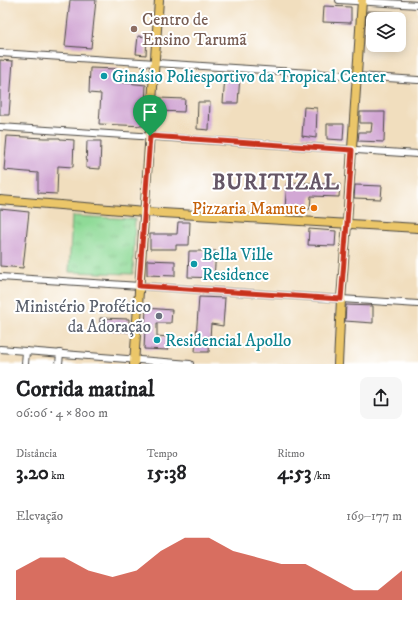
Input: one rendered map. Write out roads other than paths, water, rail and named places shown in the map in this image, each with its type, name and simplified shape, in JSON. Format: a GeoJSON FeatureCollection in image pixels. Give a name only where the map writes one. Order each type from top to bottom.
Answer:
{"type":"FeatureCollection","features":[{"type":"Feature","properties":{"kind":"main road"},"geometry":{"type":"LineString","coordinates":[[134,362],[159,0]]}},
{"type":"Feature","properties":{"kind":"main road"},"geometry":{"type":"LineString","coordinates":[[338,364],[341,299],[362,1]]}},
{"type":"Feature","properties":{"kind":"main road"},"geometry":{"type":"LineString","coordinates":[[0,200],[145,212],[418,228]]}},
{"type":"Feature","properties":{"kind":"street"},"geometry":{"type":"LineString","coordinates":[[339,0],[418,5]]}},
{"type":"Feature","properties":{"kind":"street"},"geometry":{"type":"LineString","coordinates":[[0,53],[418,80]]}},
{"type":"Feature","properties":{"kind":"street"},"geometry":{"type":"LineString","coordinates":[[0,127],[418,154]]}},
{"type":"Feature","properties":{"kind":"street"},"geometry":{"type":"LineString","coordinates":[[0,277],[418,304]]}},
{"type":"Feature","properties":{"kind":"street"},"geometry":{"type":"LineString","coordinates":[[0,349],[96,356],[134,362],[190,364]]}},
{"type":"Feature","properties":{"kind":"street"},"geometry":{"type":"LineString","coordinates":[[25,364],[26,351]]}},
{"type":"Feature","properties":{"kind":"street"},"geometry":{"type":"LineString","coordinates":[[59,364],[60,353]]}},
{"type":"Feature","properties":{"kind":"street"},"geometry":{"type":"LineString","coordinates":[[96,356],[96,364]]}},
{"type":"Feature","properties":{"kind":"place","name":"Centro de Ensino Tarumã"},"geometry":{"type":"Point","coordinates":[134,29]}},
{"type":"Feature","properties":{"kind":"place","name":"Ginásio Poliesportivo da Tropical Center"},"geometry":{"type":"Point","coordinates":[104,76]}},
{"type":"Feature","properties":{"kind":"place","name":"Pizzaria Mamute"},"geometry":{"type":"Point","coordinates":[314,208]}},
{"type":"Feature","properties":{"kind":"place","name":"Bella Ville Residence"},"geometry":{"type":"Point","coordinates":[194,264]}},
{"type":"Feature","properties":{"kind":"place","name":"Ministério Profético da Adoração"},"geometry":{"type":"Point","coordinates":[159,316]}},
{"type":"Feature","properties":{"kind":"place","name":"Residencial Apollo"},"geometry":{"type":"Point","coordinates":[157,340]}},
{"type":"Feature","properties":{"kind":"district","name":"BURITIZAL"},"geometry":{"type":"Point","coordinates":[276,182]}}]}
